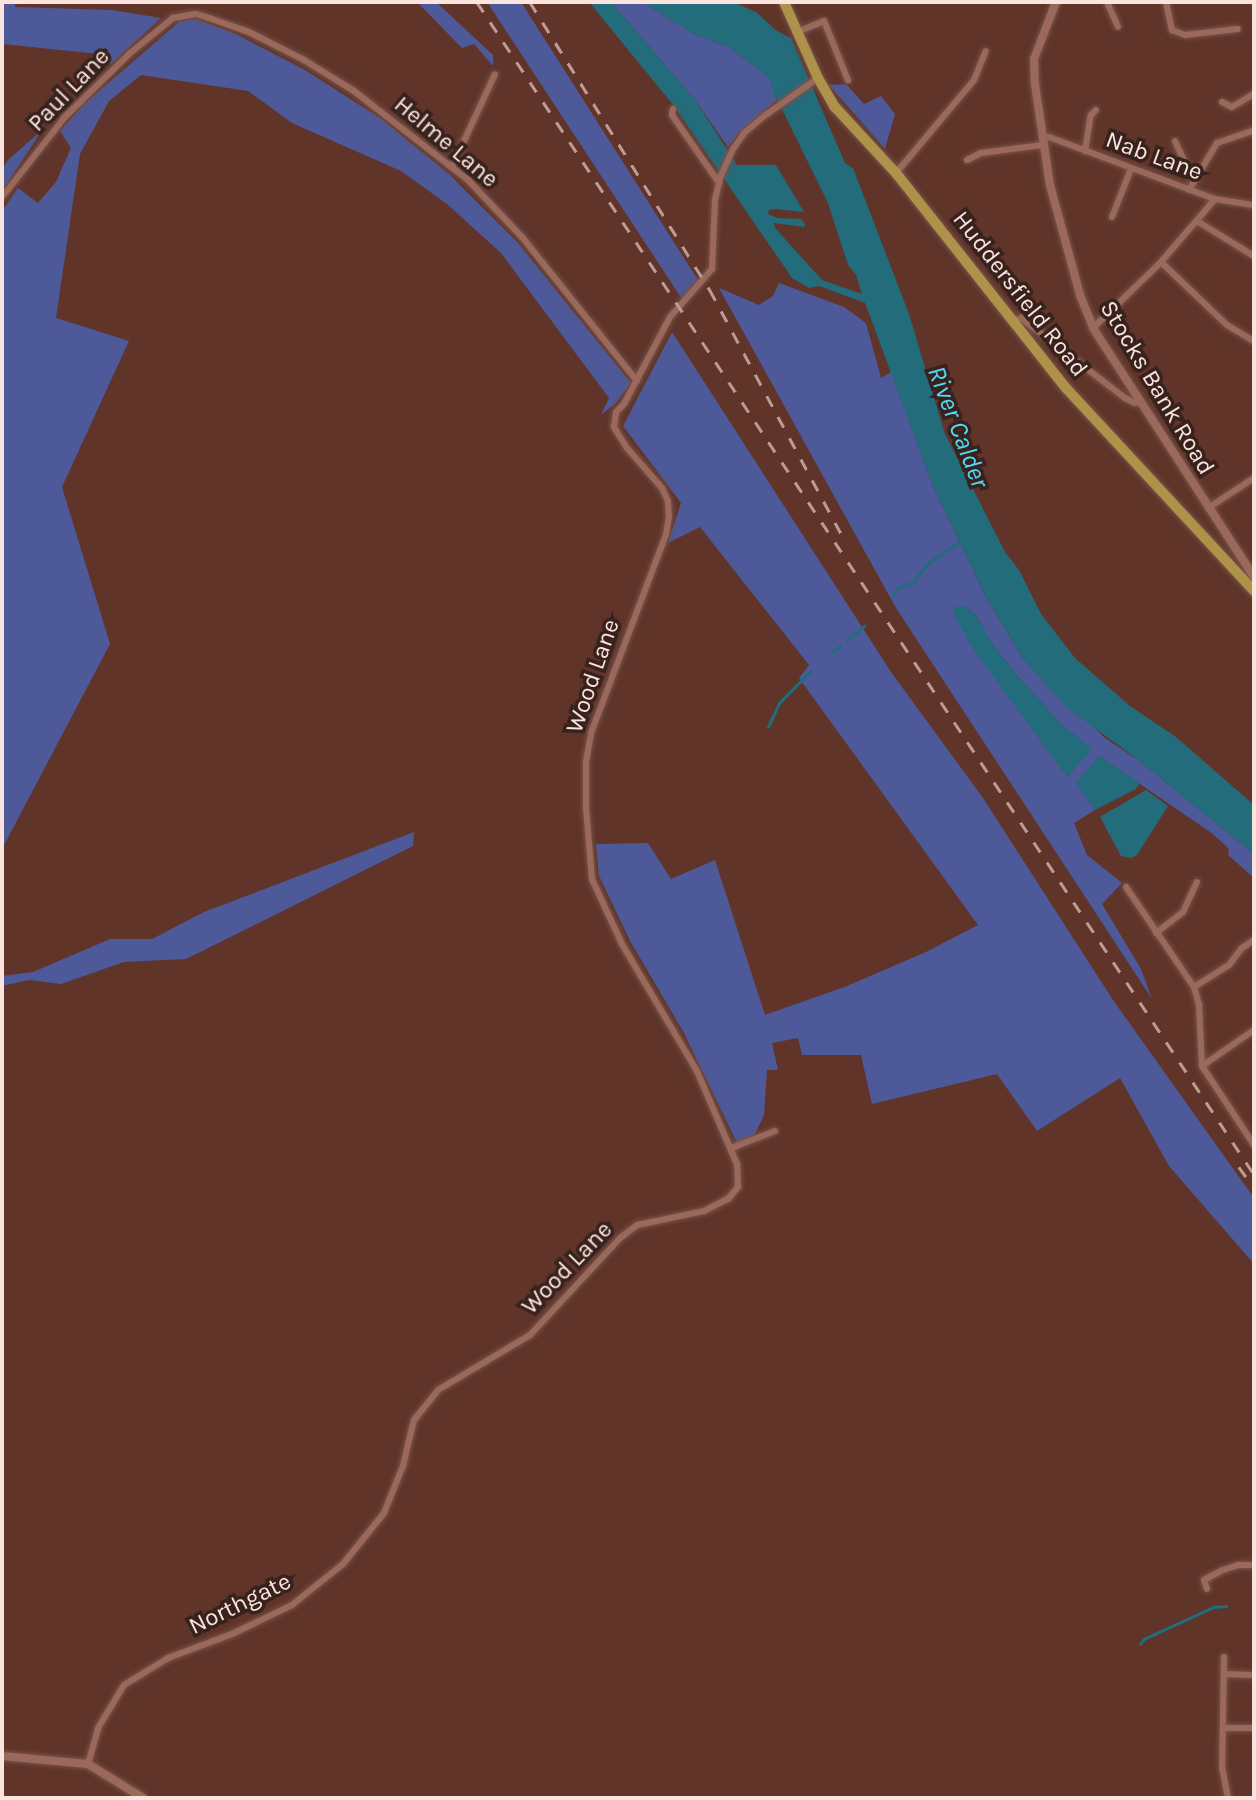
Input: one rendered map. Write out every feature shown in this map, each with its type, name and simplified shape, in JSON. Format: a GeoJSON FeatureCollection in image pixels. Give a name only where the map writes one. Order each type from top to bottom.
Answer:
{"type":"FeatureCollection","features":[{"type":"Feature","properties":{"kind":"highway","name":"Huddersfield Road"},"geometry":{"type":"LineString","coordinates":[[785,2],[815,80],[835,107],[896,173],[1066,388],[1254,591]]}},
{"type":"Feature","properties":{"kind":"street","name":"Stocks Bank Road"},"geometry":{"type":"LineString","coordinates":[[1056,2],[1034,59],[1043,141],[1065,247],[1093,328],[1254,577]]}},
{"type":"Feature","properties":{"kind":"street"},"geometry":{"type":"LineString","coordinates":[[1107,2],[1118,27]]}},
{"type":"Feature","properties":{"kind":"street"},"geometry":{"type":"LineString","coordinates":[[1166,2],[1172,30],[1185,35],[1238,29]]}},
{"type":"Feature","properties":{"kind":"street","name":"Helme Lane"},"geometry":{"type":"LineString","coordinates":[[173,18],[196,14],[209,18],[249,32],[304,60],[354,91],[452,167],[522,237],[637,381]]}},
{"type":"Feature","properties":{"kind":"street","name":"Paul Lane"},"geometry":{"type":"LineString","coordinates":[[2,197],[65,117],[129,54],[173,18]]}},
{"type":"Feature","properties":{"kind":"street"},"geometry":{"type":"LineString","coordinates":[[797,32],[827,18],[848,80]]}},
{"type":"Feature","properties":{"kind":"street"},"geometry":{"type":"LineString","coordinates":[[896,173],[974,80],[986,51]]}},
{"type":"Feature","properties":{"kind":"street"},"geometry":{"type":"LineString","coordinates":[[452,167],[495,74]]}},
{"type":"Feature","properties":{"kind":"street","name":"Wood Lane"},"geometry":{"type":"LineString","coordinates":[[438,1390],[530,1335],[620,1238],[637,1225],[704,1211],[728,1199],[738,1187],[739,1176],[731,1148],[697,1071],[622,944],[592,879],[586,808],[586,762],[592,733],[666,534],[669,517],[668,501],[662,488],[627,448],[614,427],[617,412],[637,381],[670,317],[712,269],[715,252],[714,217],[720,181],[733,149],[744,133],[815,80]]}},
{"type":"Feature","properties":{"kind":"street"},"geometry":{"type":"LineString","coordinates":[[1222,102],[1232,107],[1254,94]]}},
{"type":"Feature","properties":{"kind":"street"},"geometry":{"type":"LineString","coordinates":[[673,109],[672,115],[720,181]]}},
{"type":"Feature","properties":{"kind":"street"},"geometry":{"type":"LineString","coordinates":[[1085,150],[1091,115],[1097,110]]}},
{"type":"Feature","properties":{"kind":"street"},"geometry":{"type":"LineString","coordinates":[[1189,190],[1217,143],[1254,130]]}},
{"type":"Feature","properties":{"kind":"street"},"geometry":{"type":"LineString","coordinates":[[967,160],[981,153],[1043,141]]}},
{"type":"Feature","properties":{"kind":"street","name":"Nab Lane"},"geometry":{"type":"LineString","coordinates":[[1043,141],[1085,150],[1215,199],[1254,205]]}},
{"type":"Feature","properties":{"kind":"street"},"geometry":{"type":"LineString","coordinates":[[1175,141],[1193,180]]}},
{"type":"Feature","properties":{"kind":"street"},"geometry":{"type":"LineString","coordinates":[[1112,216],[1131,169]]}},
{"type":"Feature","properties":{"kind":"street"},"geometry":{"type":"LineString","coordinates":[[1093,328],[1161,262],[1215,199]]}},
{"type":"Feature","properties":{"kind":"street"},"geometry":{"type":"LineString","coordinates":[[1198,221],[1254,256]]}},
{"type":"Feature","properties":{"kind":"street"},"geometry":{"type":"LineString","coordinates":[[1161,262],[1227,325],[1254,341]]}},
{"type":"Feature","properties":{"kind":"street"},"geometry":{"type":"LineString","coordinates":[[1013,321],[1021,317],[1125,398],[1135,403],[1140,401]]}},
{"type":"Feature","properties":{"kind":"street"},"geometry":{"type":"LineString","coordinates":[[1208,508],[1254,478]]}},
{"type":"Feature","properties":{"kind":"street"},"geometry":{"type":"LineString","coordinates":[[1156,933],[1179,918],[1197,883]]}},
{"type":"Feature","properties":{"kind":"street"},"geometry":{"type":"LineString","coordinates":[[1126,887],[1194,987],[1199,1004],[1202,1066],[1254,1145]]}},
{"type":"Feature","properties":{"kind":"street"},"geometry":{"type":"LineString","coordinates":[[1194,987],[1229,965],[1242,948],[1254,940]]}},
{"type":"Feature","properties":{"kind":"street"},"geometry":{"type":"LineString","coordinates":[[1202,1066],[1254,1030]]}},
{"type":"Feature","properties":{"kind":"street"},"geometry":{"type":"LineString","coordinates":[[731,1148],[775,1131]]}},
{"type":"Feature","properties":{"kind":"street","name":"Northgate"},"geometry":{"type":"LineString","coordinates":[[89,1764],[98,1728],[124,1685],[168,1658],[232,1634],[292,1605],[343,1564],[384,1513],[403,1466],[414,1420],[438,1390]]}},
{"type":"Feature","properties":{"kind":"street"},"geometry":{"type":"LineString","coordinates":[[1207,1589],[1204,1580],[1223,1570],[1238,1564],[1254,1565]]}},
{"type":"Feature","properties":{"kind":"street"},"geometry":{"type":"LineString","coordinates":[[1224,1657],[1222,1767],[1228,1798]]}},
{"type":"Feature","properties":{"kind":"street"},"geometry":{"type":"LineString","coordinates":[[1224,1674],[1250,1675]]}},
{"type":"Feature","properties":{"kind":"street"},"geometry":{"type":"LineString","coordinates":[[1224,1728],[1254,1728]]}},
{"type":"Feature","properties":{"kind":"street"},"geometry":{"type":"LineString","coordinates":[[2,1756],[89,1764],[143,1798]]}},
{"type":"Feature","properties":{"kind":"shaded area"},"geometry":{"type":"Polygon","coordinates":[[[2,2],[15,2],[15,7],[112,10],[161,18],[110,65],[109,55],[2,44],[2,2]]]}},
{"type":"Feature","properties":{"kind":"shaded area"},"geometry":{"type":"Polygon","coordinates":[[[417,2],[436,2],[493,55],[493,66],[474,44],[462,48],[417,2]]]}},
{"type":"Feature","properties":{"kind":"shaded area"},"geometry":{"type":"Polygon","coordinates":[[[487,2],[521,2],[698,280],[682,299],[487,2]]]}},
{"type":"Feature","properties":{"kind":"shaded area"},"geometry":{"type":"Polygon","coordinates":[[[589,2],[611,2],[696,101],[737,165],[776,165],[804,212],[775,209],[769,210],[768,214],[777,218],[801,219],[805,224],[804,227],[774,223],[775,228],[822,280],[862,294],[856,275],[848,265],[828,203],[773,91],[770,78],[729,47],[692,33],[643,2],[733,2],[756,12],[777,31],[791,38],[845,163],[853,168],[909,314],[945,434],[1005,552],[1019,570],[1041,614],[1075,658],[1130,706],[1176,737],[1254,805],[1254,854],[1141,762],[1066,707],[1022,657],[986,597],[933,486],[865,303],[819,286],[809,288],[792,278],[674,106],[589,2]]]}},
{"type":"Feature","properties":{"kind":"shaded area"},"geometry":{"type":"Polygon","coordinates":[[[611,2],[643,2],[692,33],[729,47],[770,78],[777,100],[740,132],[728,147],[696,101],[611,2]]]}},
{"type":"Feature","properties":{"kind":"shaded area"},"geometry":{"type":"Polygon","coordinates":[[[196,19],[236,34],[305,70],[380,118],[449,174],[518,243],[631,383],[615,404],[601,415],[609,398],[501,253],[447,204],[401,171],[292,123],[248,91],[141,75],[109,101],[80,154],[56,318],[129,341],[62,487],[110,644],[2,849],[2,211],[18,188],[38,203],[56,182],[71,148],[60,131],[84,104],[180,21],[196,19]]]}},
{"type":"Feature","properties":{"kind":"shaded area"},"geometry":{"type":"Polygon","coordinates":[[[846,84],[864,104],[881,96],[895,114],[885,149],[829,85],[846,84]]]}},
{"type":"Feature","properties":{"kind":"shaded area"},"geometry":{"type":"Polygon","coordinates":[[[43,129],[2,191],[2,170],[8,160],[43,129]]]}},
{"type":"Feature","properties":{"kind":"shaded area"},"geometry":{"type":"Polygon","coordinates":[[[779,283],[844,307],[866,323],[881,378],[891,372],[933,486],[986,597],[1022,657],[1105,738],[1141,762],[1254,854],[1254,878],[1228,855],[1229,849],[1213,834],[1099,756],[1077,783],[1095,810],[1074,823],[1087,855],[1122,883],[1102,904],[1141,969],[1152,999],[896,608],[719,288],[759,305],[773,296],[779,283]],[[964,606],[1067,777],[1091,749],[1062,725],[1019,678],[993,645],[975,614],[964,606]]]}},
{"type":"Feature","properties":{"kind":"shaded area"},"geometry":{"type":"Polygon","coordinates":[[[672,332],[891,672],[983,798],[1113,1000],[1254,1198],[1254,1264],[1169,1166],[1120,1078],[1037,1131],[997,1074],[872,1104],[861,1055],[802,1055],[798,1038],[772,1043],[778,1070],[767,1070],[764,1115],[755,1134],[738,1145],[684,1033],[630,941],[599,876],[596,844],[648,843],[671,879],[715,860],[765,1015],[847,986],[926,952],[978,925],[799,678],[809,665],[700,527],[668,543],[681,503],[623,426],[672,332]]]}},
{"type":"Feature","properties":{"kind":"shaded area"},"geometry":{"type":"Polygon","coordinates":[[[964,606],[975,614],[993,645],[1019,678],[1062,725],[1092,749],[1067,777],[971,646],[953,612],[955,607],[964,606]]]}},
{"type":"Feature","properties":{"kind":"shaded area"},"geometry":{"type":"Polygon","coordinates":[[[1099,756],[1140,783],[1136,789],[1095,810],[1076,783],[1099,756]]]}},
{"type":"Feature","properties":{"kind":"shaded area"},"geometry":{"type":"Polygon","coordinates":[[[1146,790],[1168,806],[1137,855],[1131,858],[1121,856],[1100,817],[1146,790]]]}},
{"type":"Feature","properties":{"kind":"shaded area"},"geometry":{"type":"Polygon","coordinates":[[[414,832],[413,846],[186,959],[124,962],[61,984],[29,980],[2,986],[2,976],[33,972],[110,939],[152,939],[204,912],[414,832]]]}},
{"type":"Feature","properties":{"kind":"waterway"},"geometry":{"type":"LineString","coordinates":[[892,597],[898,588],[912,583],[928,563],[962,540]]}},
{"type":"Feature","properties":{"kind":"waterway"},"geometry":{"type":"LineString","coordinates":[[847,640],[864,626]]}},
{"type":"Feature","properties":{"kind":"waterway"},"geometry":{"type":"LineString","coordinates":[[831,653],[840,646]]}},
{"type":"Feature","properties":{"kind":"waterway"},"geometry":{"type":"LineString","coordinates":[[768,727],[779,703],[811,671]]}},
{"type":"Feature","properties":{"kind":"waterway"},"geometry":{"type":"LineString","coordinates":[[1140,1644],[1144,1639],[1214,1607],[1226,1606]]}},
{"type":"Feature","properties":{"kind":"railway"},"geometry":{"type":"LineString","coordinates":[[477,2],[1254,1174]]}},
{"type":"Feature","properties":{"kind":"railway"},"geometry":{"type":"LineString","coordinates":[[530,2],[710,290],[845,541]]}},
{"type":"Feature","properties":{"kind":"railway"},"geometry":{"type":"LineString","coordinates":[[1239,1167],[1254,1188]]}},
{"type":"Feature","properties":{"kind":"water label","name":"River Calder"},"geometry":{"type":"Point","coordinates":[958,427]}}]}
